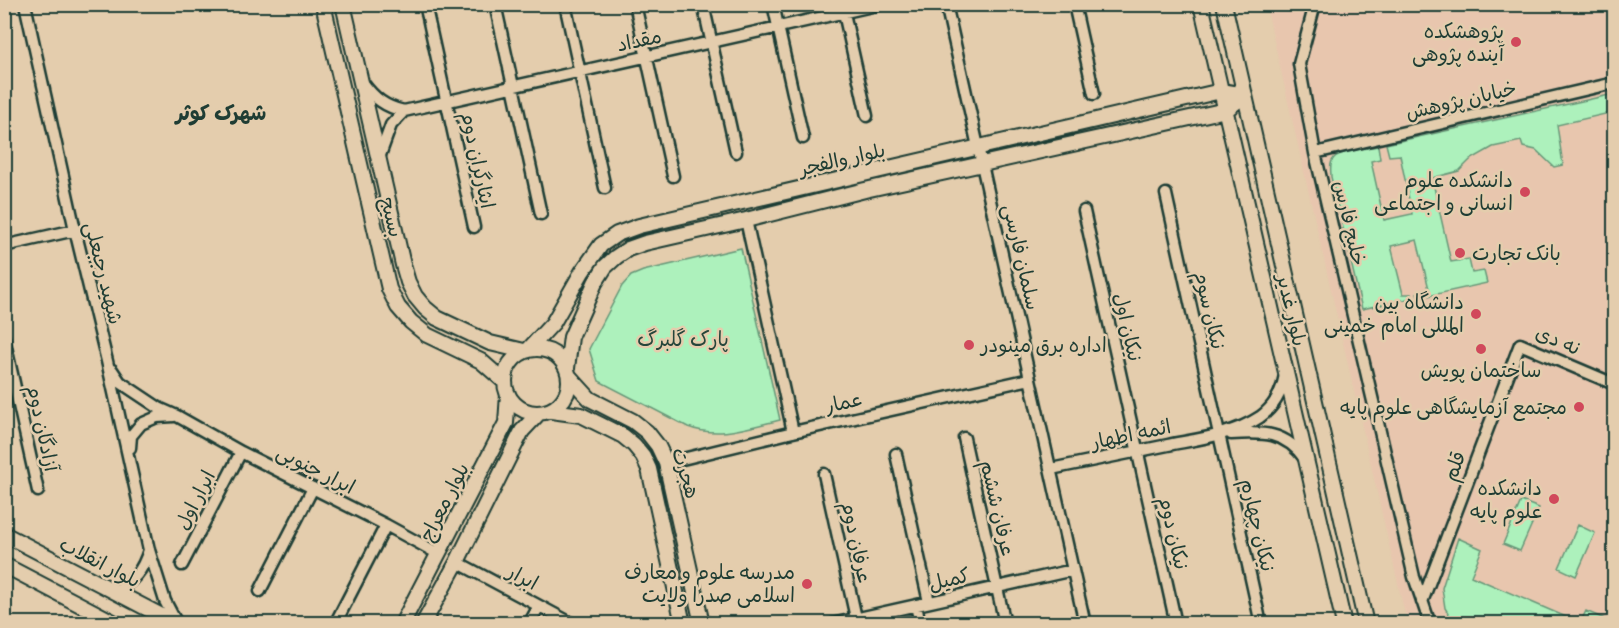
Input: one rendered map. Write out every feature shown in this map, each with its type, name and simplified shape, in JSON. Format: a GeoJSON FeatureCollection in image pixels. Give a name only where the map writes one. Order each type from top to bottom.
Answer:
{"type":"FeatureCollection","features":[{"type":"Feature","properties":{"kind":"main road","name":"بسیج"},"geometry":{"type":"LineString","coordinates":[[323,4],[389,289],[398,307],[411,322],[427,335],[481,361],[506,388]]}},
{"type":"Feature","properties":{"kind":"main road","name":"بسیج"},"geometry":{"type":"LineString","coordinates":[[343,4],[403,266],[415,296],[437,318],[490,343],[526,351]]}},
{"type":"Feature","properties":{"kind":"main road","name":"بلوار غدیر"},"geometry":{"type":"LineString","coordinates":[[1201,4],[1344,624]]}},
{"type":"Feature","properties":{"kind":"main road","name":"بلوار غدیر"},"geometry":{"type":"LineString","coordinates":[[1224,4],[1366,624]]}},
{"type":"Feature","properties":{"kind":"main road"},"geometry":{"type":"LineString","coordinates":[[1221,91],[1245,95]]}},
{"type":"Feature","properties":{"kind":"main road","name":"بلوار والفجر"},"geometry":{"type":"LineString","coordinates":[[526,351],[553,322],[582,272],[601,245],[617,234],[639,226],[1221,91]]}},
{"type":"Feature","properties":{"kind":"main road"},"geometry":{"type":"LineString","coordinates":[[1226,110],[1245,95]]}},
{"type":"Feature","properties":{"kind":"main road","name":"بلوار والفجر"},"geometry":{"type":"LineString","coordinates":[[568,372],[571,338],[595,283],[605,267],[616,256],[628,249],[865,190],[1226,110]]}},
{"type":"Feature","properties":{"kind":"main road"},"geometry":{"type":"LineString","coordinates":[[543,349],[558,356],[568,372],[570,386],[560,405],[544,412],[525,412],[515,405],[506,388],[507,369],[514,359],[526,351],[543,349]]}},
{"type":"Feature","properties":{"kind":"main road","name":"هجرت"},"geometry":{"type":"LineString","coordinates":[[568,372],[590,399],[633,421],[647,432],[658,446],[666,463],[702,624]]}},
{"type":"Feature","properties":{"kind":"main road","name":"بلوار معراج"},"geometry":{"type":"LineString","coordinates":[[402,624],[506,423],[506,388]]}},
{"type":"Feature","properties":{"kind":"main road","name":"بلوار معراج"},"geometry":{"type":"LineString","coordinates":[[423,624],[457,562],[522,431],[544,412]]}},
{"type":"Feature","properties":{"kind":"main road","name":"هجرت"},"geometry":{"type":"LineString","coordinates":[[544,412],[581,415],[623,436],[643,456],[649,469],[682,623]]}},
{"type":"Feature","properties":{"kind":"main road"},"geometry":{"type":"LineString","coordinates":[[649,469],[666,463]]}},
{"type":"Feature","properties":{"kind":"main road","name":"بلوار انقلاب"},"geometry":{"type":"LineString","coordinates":[[4,534],[177,624]]}},
{"type":"Feature","properties":{"kind":"main road"},"geometry":{"type":"LineString","coordinates":[[4,565],[117,624]]}},
{"type":"Feature","properties":{"kind":"street","name":"ایثارگران دوم"},"geometry":{"type":"LineString","coordinates":[[425,4],[474,227]]}},
{"type":"Feature","properties":{"kind":"street"},"geometry":{"type":"LineString","coordinates":[[495,4],[541,214]]}},
{"type":"Feature","properties":{"kind":"street"},"geometry":{"type":"LineString","coordinates":[[565,4],[605,188]]}},
{"type":"Feature","properties":{"kind":"street"},"geometry":{"type":"LineString","coordinates":[[635,4],[673,176]]}},
{"type":"Feature","properties":{"kind":"street"},"geometry":{"type":"LineString","coordinates":[[704,4],[736,152]]}},
{"type":"Feature","properties":{"kind":"street"},"geometry":{"type":"LineString","coordinates":[[773,4],[802,138]]}},
{"type":"Feature","properties":{"kind":"street","name":"مقداد"},"geometry":{"type":"LineString","coordinates":[[404,111],[778,27],[843,9],[881,4]]}},
{"type":"Feature","properties":{"kind":"street","name":"سلمان فارسی"},"geometry":{"type":"LineString","coordinates":[[946,4],[980,147],[982,165],[1085,624]]}},
{"type":"Feature","properties":{"kind":"street"},"geometry":{"type":"LineString","coordinates":[[1074,4],[1094,94]]}},
{"type":"Feature","properties":{"kind":"street","name":"خلیج فارس"},"geometry":{"type":"LineString","coordinates":[[1315,4],[1299,64],[1315,153],[1411,566],[1430,624]]}},
{"type":"Feature","properties":{"kind":"street","name":"شهید رجبعلی"},"geometry":{"type":"LineString","coordinates":[[26,5],[149,550],[165,601],[177,624]]}},
{"type":"Feature","properties":{"kind":"street"},"geometry":{"type":"LineString","coordinates":[[843,9],[867,116]]}},
{"type":"Feature","properties":{"kind":"street"},"geometry":{"type":"LineString","coordinates":[[360,78],[371,94],[382,104],[404,111],[391,125],[379,159]]}},
{"type":"Feature","properties":{"kind":"street","name":"خیابان پژوهش"},"geometry":{"type":"LineString","coordinates":[[1315,153],[1614,83]]}},
{"type":"Feature","properties":{"kind":"street","name":"نیکان سوم"},"geometry":{"type":"LineString","coordinates":[[1166,194],[1219,434]]}},
{"type":"Feature","properties":{"kind":"street","name":"نیکان اول"},"geometry":{"type":"LineString","coordinates":[[1084,211],[1137,451]]}},
{"type":"Feature","properties":{"kind":"street"},"geometry":{"type":"LineString","coordinates":[[746,220],[793,432]]}},
{"type":"Feature","properties":{"kind":"street"},"geometry":{"type":"LineString","coordinates":[[4,246],[75,230]]}},
{"type":"Feature","properties":{"kind":"street","name":"آزادگان دوم"},"geometry":{"type":"LineString","coordinates":[[4,338],[38,491]]}},
{"type":"Feature","properties":{"kind":"street","name":"قلم"},"geometry":{"type":"LineString","coordinates":[[1422,602],[1520,344]]}},
{"type":"Feature","properties":{"kind":"street","name":"نه دی"},"geometry":{"type":"LineString","coordinates":[[1520,344],[1614,384]]}},
{"type":"Feature","properties":{"kind":"street","name":"ابرار جنوبی"},"geometry":{"type":"LineString","coordinates":[[107,361],[120,382],[159,408],[439,554]]}},
{"type":"Feature","properties":{"kind":"street","name":"ائمه اطهار"},"geometry":{"type":"LineString","coordinates":[[1051,469],[1219,434],[1248,423],[1260,417],[1270,408],[1281,390],[1286,371]]}},
{"type":"Feature","properties":{"kind":"street","name":"عمار"},"geometry":{"type":"LineString","coordinates":[[666,463],[1030,379]]}},
{"type":"Feature","properties":{"kind":"street"},"geometry":{"type":"LineString","coordinates":[[129,460],[131,436],[141,424],[157,417],[177,416]]}},
{"type":"Feature","properties":{"kind":"street","name":"ائمه اطهار"},"geometry":{"type":"LineString","coordinates":[[1219,434],[1265,433],[1278,436],[1289,442],[1307,461]]}},
{"type":"Feature","properties":{"kind":"street","name":"نیکان چهارم"},"geometry":{"type":"LineString","coordinates":[[1219,434],[1261,624]]}},
{"type":"Feature","properties":{"kind":"street","name":"عرفان ششم"},"geometry":{"type":"LineString","coordinates":[[964,438],[1005,624]]}},
{"type":"Feature","properties":{"kind":"street","name":"نیکان دوم"},"geometry":{"type":"LineString","coordinates":[[1137,451],[1176,624]]}},
{"type":"Feature","properties":{"kind":"street","name":"ابرار اول"},"geometry":{"type":"LineString","coordinates":[[182,566],[241,452]]}},
{"type":"Feature","properties":{"kind":"street"},"geometry":{"type":"LineString","coordinates":[[896,454],[929,602]]}},
{"type":"Feature","properties":{"kind":"street","name":"عرفان دوم"},"geometry":{"type":"LineString","coordinates":[[824,474],[856,618]]}},
{"type":"Feature","properties":{"kind":"street"},"geometry":{"type":"LineString","coordinates":[[260,591],[313,488]]}},
{"type":"Feature","properties":{"kind":"street"},"geometry":{"type":"LineString","coordinates":[[334,624],[386,525]]}},
{"type":"Feature","properties":{"kind":"street"},"geometry":{"type":"LineString","coordinates":[[114,591],[133,580],[141,571],[149,550]]}},
{"type":"Feature","properties":{"kind":"street","name":"ابرار"},"geometry":{"type":"LineString","coordinates":[[457,562],[573,624]]}},
{"type":"Feature","properties":{"kind":"street","name":"کمیل"},"geometry":{"type":"LineString","coordinates":[[837,623],[1073,570]]}},
{"type":"Feature","properties":{"kind":"street"},"geometry":{"type":"LineString","coordinates":[[916,605],[920,624]]}},
{"type":"Feature","properties":{"kind":"street"},"geometry":{"type":"LineString","coordinates":[[529,624],[539,606]]}},
{"type":"Feature","properties":{"kind":"shaded area","name":"دانشگاه بین المللی امام خمینی"},"geometry":{"type":"Polygon","coordinates":[[[1266,5],[1614,5],[1614,623],[1407,623],[1266,5]]]}},
{"type":"Feature","properties":{"kind":"green space"},"geometry":{"type":"Polygon","coordinates":[[[1614,94],[1614,112],[1557,125],[1563,165],[1554,167],[1536,150],[1523,147],[1521,141],[1493,147],[1470,160],[1459,171],[1432,178],[1451,262],[1469,259],[1472,273],[1484,271],[1487,283],[1419,298],[1417,293],[1429,289],[1417,240],[1391,246],[1403,294],[1411,294],[1412,298],[1362,309],[1331,177],[1331,165],[1334,158],[1348,152],[1378,146],[1380,159],[1371,161],[1384,220],[1412,214],[1400,155],[1389,156],[1386,144],[1614,94]]]}},
{"type":"Feature","properties":{"kind":"green space","name":"پارک گلبرگ"},"geometry":{"type":"Polygon","coordinates":[[[741,248],[780,420],[734,431],[700,430],[688,427],[599,381],[589,349],[622,286],[631,276],[643,271],[741,248]]]}},
{"type":"Feature","properties":{"kind":"green space"},"geometry":{"type":"Polygon","coordinates":[[[1521,501],[1539,508],[1520,551],[1503,544],[1521,501]]]}},
{"type":"Feature","properties":{"kind":"green space"},"geometry":{"type":"Polygon","coordinates":[[[1578,525],[1595,533],[1576,576],[1559,568],[1578,525]]]}},
{"type":"Feature","properties":{"kind":"green space"},"geometry":{"type":"Polygon","coordinates":[[[1458,538],[1482,549],[1471,576],[1580,623],[1454,623],[1445,608],[1442,588],[1458,538]]]}},
{"type":"Feature","properties":{"kind":"green space"},"geometry":{"type":"Polygon","coordinates":[[[1586,611],[1614,623],[1580,623],[1586,611]]]}},
{"type":"Feature","properties":{"kind":"place","name":"پژوهشکده آینده پژوهی"},"geometry":{"type":"Point","coordinates":[1516,42]}},
{"type":"Feature","properties":{"kind":"place","name":"دانشکده علوم انسانی و اجتماعی"},"geometry":{"type":"Point","coordinates":[1525,192]}},
{"type":"Feature","properties":{"kind":"place","name":"بانک تجارت"},"geometry":{"type":"Point","coordinates":[1460,253]}},
{"type":"Feature","properties":{"kind":"place","name":"دانشگاه بین المللی امام خمینی"},"geometry":{"type":"Point","coordinates":[1476,314]}},
{"type":"Feature","properties":{"kind":"place","name":"اداره برق مینودر"},"geometry":{"type":"Point","coordinates":[969,345]}},
{"type":"Feature","properties":{"kind":"place","name":"ساختمان پویش"},"geometry":{"type":"Point","coordinates":[1481,349]}},
{"type":"Feature","properties":{"kind":"place","name":"مجتمع آزمایشگاهی علوم پایه"},"geometry":{"type":"Point","coordinates":[1579,407]}},
{"type":"Feature","properties":{"kind":"place","name":"دانشکده علوم پایه"},"geometry":{"type":"Point","coordinates":[1554,499]}},
{"type":"Feature","properties":{"kind":"place","name":"مدرسه علوم و معارف اسلامی صدرا ولایت"},"geometry":{"type":"Point","coordinates":[807,584]}},
{"type":"Feature","properties":{"kind":"district","name":"شهرک کوثر"},"geometry":{"type":"Point","coordinates":[221,112]}}]}
